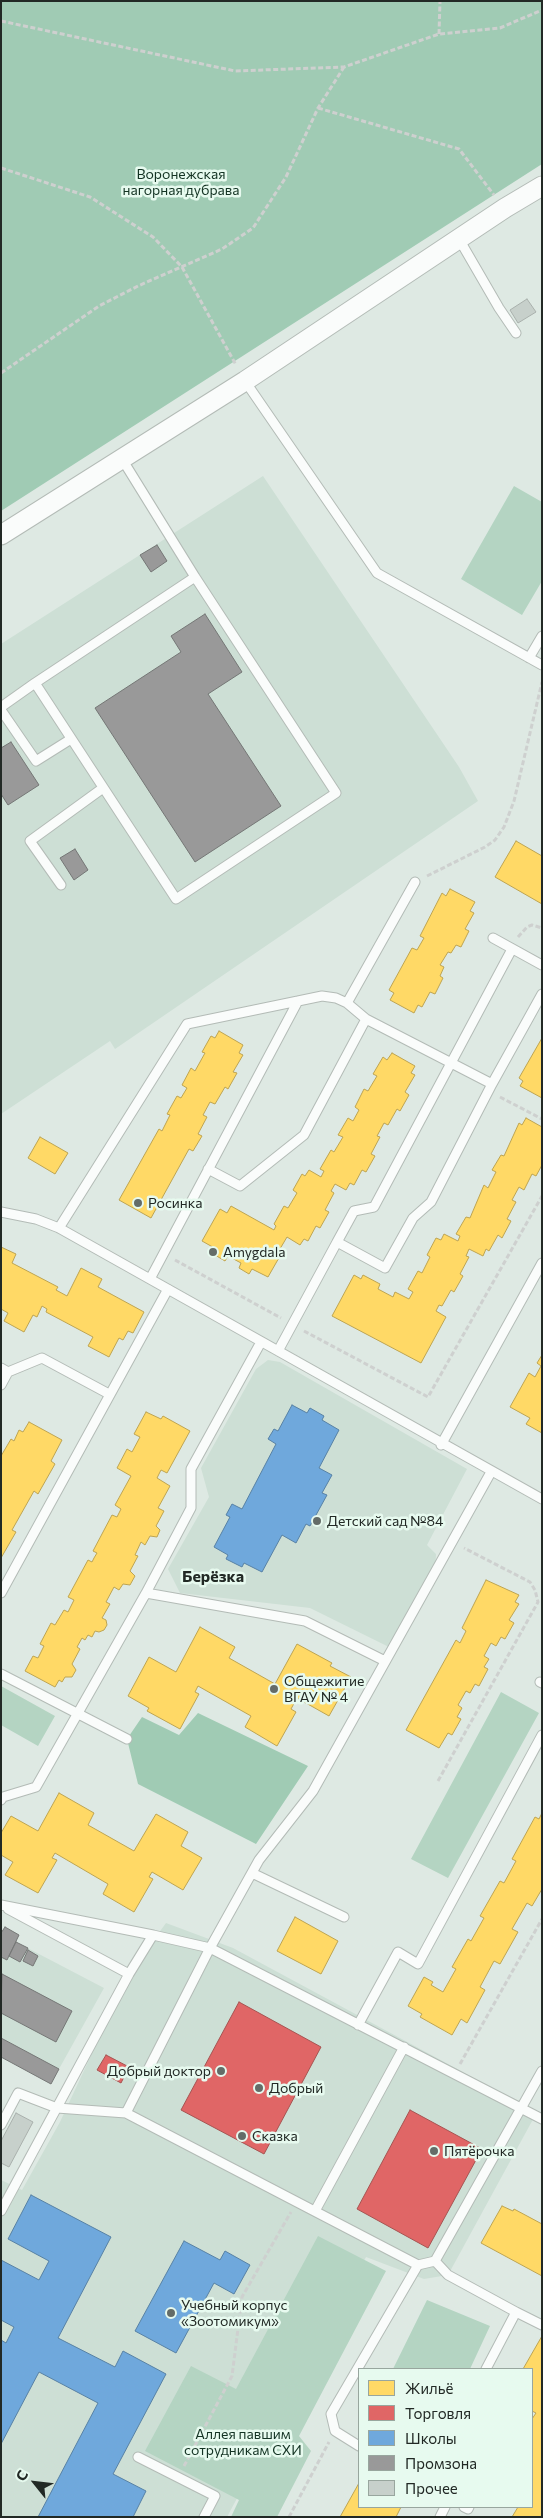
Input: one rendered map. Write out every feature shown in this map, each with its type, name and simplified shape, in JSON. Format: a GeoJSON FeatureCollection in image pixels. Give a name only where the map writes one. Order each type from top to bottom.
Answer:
{"type":"FeatureCollection","features":[{"type":"Feature","properties":{"kind":"street"},"geometry":{"type":"LineString","coordinates":[[1,535],[245,381],[505,208],[542,186]]}},
{"type":"Feature","properties":{"kind":"lane"},"geometry":{"type":"LineString","coordinates":[[459,240],[516,333]]}},
{"type":"Feature","properties":{"kind":"lane"},"geometry":{"type":"LineString","coordinates":[[245,381],[377,572],[542,665]]}},
{"type":"Feature","properties":{"kind":"lane"},"geometry":{"type":"LineString","coordinates":[[35,683],[176,899],[336,793],[195,578],[122,458]]}},
{"type":"Feature","properties":{"kind":"lane"},"geometry":{"type":"LineString","coordinates":[[71,739],[36,761],[1,709],[35,683],[195,578]]}},
{"type":"Feature","properties":{"kind":"lane"},"geometry":{"type":"LineString","coordinates":[[530,658],[542,636]]}},
{"type":"Feature","properties":{"kind":"lane"},"geometry":{"type":"LineString","coordinates":[[61,885],[30,841],[103,788]]}},
{"type":"Feature","properties":{"kind":"lane"},"geometry":{"type":"LineString","coordinates":[[347,1003],[415,882]]}},
{"type":"Feature","properties":{"kind":"lane"},"geometry":{"type":"LineString","coordinates":[[493,938],[542,965]]}},
{"type":"Feature","properties":{"kind":"lane"},"geometry":{"type":"LineString","coordinates":[[278,1351],[354,1211],[374,1207],[512,948]]}},
{"type":"Feature","properties":{"kind":"lane"},"geometry":{"type":"LineString","coordinates":[[337,1242],[385,1268],[413,1218],[431,1202],[490,1088],[542,994]]}},
{"type":"Feature","properties":{"kind":"lane"},"geometry":{"type":"LineString","coordinates":[[59,1228],[187,1024],[322,996],[336,998],[347,1003],[366,1019],[452,1063],[490,1088]]}},
{"type":"Feature","properties":{"kind":"lane"},"geometry":{"type":"LineString","coordinates":[[150,1278],[298,1001]]}},
{"type":"Feature","properties":{"kind":"lane"},"geometry":{"type":"LineString","coordinates":[[208,1169],[240,1186],[304,1135],[366,1019]]}},
{"type":"Feature","properties":{"kind":"lane"},"geometry":{"type":"LineString","coordinates":[[1,1212],[36,1219],[59,1228],[542,1499]]}},
{"type":"Feature","properties":{"kind":"lane"},"geometry":{"type":"LineString","coordinates":[[441,1444],[542,1263]]}},
{"type":"Feature","properties":{"kind":"lane"},"geometry":{"type":"LineString","coordinates":[[1,1593],[168,1289]]}},
{"type":"Feature","properties":{"kind":"lane"},"geometry":{"type":"LineString","coordinates":[[1,1800],[3,1797],[36,1787],[78,1715],[191,1508],[192,1469],[261,1342]]}},
{"type":"Feature","properties":{"kind":"lane"},"geometry":{"type":"LineString","coordinates":[[1,1385],[4,1370],[42,1358],[109,1394]]}},
{"type":"Feature","properties":{"kind":"lane"},"geometry":{"type":"LineString","coordinates":[[126,2113],[210,1948],[259,1860],[313,1791],[491,1472]]}},
{"type":"Feature","properties":{"kind":"lane"},"geometry":{"type":"LineString","coordinates":[[146,1593],[305,1621],[385,1661]]}},
{"type":"Feature","properties":{"kind":"lane"},"geometry":{"type":"LineString","coordinates":[[1,1674],[127,1739]]}},
{"type":"Feature","properties":{"kind":"lane"},"geometry":{"type":"LineString","coordinates":[[358,2025],[398,1952],[418,1964],[542,1735]]}},
{"type":"Feature","properties":{"kind":"lane"},"geometry":{"type":"LineString","coordinates":[[252,1873],[344,1918]]}},
{"type":"Feature","properties":{"kind":"lane"},"geometry":{"type":"LineString","coordinates":[[1,1905],[210,1948],[542,2119]]}},
{"type":"Feature","properties":{"kind":"lane"},"geometry":{"type":"LineString","coordinates":[[1,1905],[129,1974]]}},
{"type":"Feature","properties":{"kind":"lane"},"geometry":{"type":"LineString","coordinates":[[1,2211],[129,1974],[153,1935]]}},
{"type":"Feature","properties":{"kind":"lane"},"geometry":{"type":"LineString","coordinates":[[315,2211],[404,2047]]}},
{"type":"Feature","properties":{"kind":"lane"},"geometry":{"type":"LineString","coordinates":[[1,2125],[18,2093],[57,2108],[126,2113],[418,2265],[435,2261],[542,2071]]}},
{"type":"Feature","properties":{"kind":"lane"},"geometry":{"type":"LineString","coordinates":[[435,2261],[448,2274],[542,2325]]}},
{"type":"Feature","properties":{"kind":"lane"},"geometry":{"type":"LineString","coordinates":[[358,2445],[335,2431],[331,2414],[418,2265]]}},
{"type":"Feature","properties":{"kind":"lane"},"geometry":{"type":"LineString","coordinates":[[487,2368],[516,2312]]}},
{"type":"Feature","properties":{"kind":"lane"},"geometry":{"type":"LineString","coordinates":[[138,2457],[215,2496],[204,2517]]}},
{"type":"Feature","properties":{"kind":"path"},"geometry":{"type":"LineString","coordinates":[[439,34],[440,1]]}},
{"type":"Feature","properties":{"kind":"path"},"geometry":{"type":"LineString","coordinates":[[1,21],[235,71],[344,67],[439,34],[500,28],[542,10]]}},
{"type":"Feature","properties":{"kind":"path"},"geometry":{"type":"LineString","coordinates":[[1,373],[99,306],[222,248],[253,228],[286,177],[318,108],[344,67]]}},
{"type":"Feature","properties":{"kind":"path"},"geometry":{"type":"LineString","coordinates":[[318,108],[459,149],[505,208]]}},
{"type":"Feature","properties":{"kind":"path"},"geometry":{"type":"LineString","coordinates":[[1,168],[90,197],[104,204],[153,238],[182,266],[245,381]]}},
{"type":"Feature","properties":{"kind":"path"},"geometry":{"type":"LineString","coordinates":[[415,882],[485,847],[494,840],[504,826],[514,802],[542,682]]}},
{"type":"Feature","properties":{"kind":"path"},"geometry":{"type":"LineString","coordinates":[[512,948],[527,927],[542,928]]}},
{"type":"Feature","properties":{"kind":"path"},"geometry":{"type":"LineString","coordinates":[[490,1088],[542,1119]]}},
{"type":"Feature","properties":{"kind":"path"},"geometry":{"type":"LineString","coordinates":[[428,1397],[542,1196]]}},
{"type":"Feature","properties":{"kind":"path"},"geometry":{"type":"LineString","coordinates":[[438,1781],[538,1602],[535,1590],[530,1582],[452,1542]]}},
{"type":"Feature","properties":{"kind":"path"},"geometry":{"type":"LineString","coordinates":[[454,2073],[542,1919]]}},
{"type":"Feature","properties":{"kind":"path"},"geometry":{"type":"LineString","coordinates":[[178,2477],[232,2376],[242,2297],[298,2201]]}},
{"type":"Feature","properties":{"kind":"path"},"geometry":{"type":"LineString","coordinates":[[289,2517],[335,2431]]}},
{"type":"Feature","properties":{"kind":"shaded area"},"geometry":{"type":"Polygon","coordinates":[[[263,476],[459,767],[478,801],[115,1049],[110,1041],[1,1114],[1,644],[263,476]]]}},
{"type":"Feature","properties":{"kind":"shaded area","name":"Детский сад №84"},"geometry":{"type":"Polygon","coordinates":[[[268,1360],[280,1362],[467,1469],[427,1545],[436,1554],[435,1574],[393,1649],[310,1608],[180,1593],[168,1569],[209,1497],[201,1468],[256,1369],[268,1360]]]}},
{"type":"Feature","properties":{"kind":"shaded area"},"geometry":{"type":"Polygon","coordinates":[[[166,1923],[233,1948],[537,2112],[448,2275],[424,2279],[366,2257],[227,2517],[1,2517],[1,2180],[22,2190],[60,2122],[129,1974],[166,1923]]]}},
{"type":"Feature","properties":{"kind":"shaded area"},"geometry":{"type":"Polygon","coordinates":[[[5,1927],[19,1935],[16,1942],[104,1988],[59,2069],[1,2038],[1,1933],[5,1927]]]}},
{"type":"Feature","properties":{"kind":"green space","name":"Воронежская нагорная дубрава"},"geometry":{"type":"Polygon","coordinates":[[[1,1],[542,1],[542,164],[1,511],[1,1]]]}},
{"type":"Feature","properties":{"kind":"green space"},"geometry":{"type":"Polygon","coordinates":[[[514,486],[542,502],[542,581],[522,615],[461,579],[514,486]]]}},
{"type":"Feature","properties":{"kind":"green space"},"geometry":{"type":"Polygon","coordinates":[[[1,1686],[55,1716],[38,1746],[1,1725],[1,1686]]]}},
{"type":"Feature","properties":{"kind":"green space"},"geometry":{"type":"Polygon","coordinates":[[[501,1692],[539,1713],[448,1878],[411,1859],[501,1692]]]}},
{"type":"Feature","properties":{"kind":"green space"},"geometry":{"type":"Polygon","coordinates":[[[198,1713],[308,1766],[256,1844],[138,1784],[127,1739],[142,1717],[179,1735],[198,1713]]]}},
{"type":"Feature","properties":{"kind":"green space","name":"Аллея павшим сотрудникам СХИ"},"geometry":{"type":"Polygon","coordinates":[[[318,2236],[386,2271],[299,2436],[311,2451],[277,2517],[231,2517],[239,2500],[145,2451],[191,2366],[236,2389],[318,2236]]]}},
{"type":"Feature","properties":{"kind":"green space"},"geometry":{"type":"Polygon","coordinates":[[[427,2300],[490,2326],[470,2368],[393,2368],[427,2300]]]}},
{"type":"Feature","properties":{"kind":"building: Жильё"},"geometry":{"type":"Polygon","coordinates":[[[516,841],[542,856],[542,904],[495,877],[516,841]]]}},
{"type":"Feature","properties":{"kind":"building: Жильё"},"geometry":{"type":"Polygon","coordinates":[[[450,889],[475,902],[470,911],[474,913],[465,929],[469,931],[461,947],[456,945],[451,953],[448,952],[440,965],[444,967],[440,976],[443,978],[435,994],[430,992],[422,1007],[418,1005],[414,1013],[390,1000],[394,993],[389,990],[412,948],[417,950],[424,938],[420,936],[442,893],[446,896],[450,889]]]}},
{"type":"Feature","properties":{"kind":"building: Жильё"},"geometry":{"type":"Polygon","coordinates":[[[219,1031],[243,1045],[239,1053],[243,1055],[233,1072],[237,1073],[228,1089],[225,1087],[215,1104],[210,1102],[203,1115],[207,1117],[198,1134],[202,1136],[193,1151],[189,1149],[151,1218],[119,1200],[159,1129],[162,1131],[170,1115],[167,1114],[177,1096],[181,1098],[187,1088],[182,1085],[191,1068],[195,1071],[205,1053],[202,1052],[211,1036],[215,1038],[219,1031]]]}},
{"type":"Feature","properties":{"kind":"building: Жильё"},"geometry":{"type":"Polygon","coordinates":[[[542,1038],[542,1098],[520,1086],[523,1081],[519,1078],[542,1038]]]}},
{"type":"Feature","properties":{"kind":"building: Жильё"},"geometry":{"type":"Polygon","coordinates":[[[392,1053],[415,1066],[411,1073],[415,1075],[405,1092],[409,1095],[400,1111],[397,1109],[388,1125],[384,1123],[377,1136],[380,1137],[371,1154],[375,1156],[366,1172],[362,1170],[354,1185],[350,1183],[346,1190],[335,1184],[331,1191],[334,1193],[325,1210],[329,1212],[320,1228],[316,1226],[308,1241],[304,1239],[300,1245],[287,1237],[277,1254],[280,1256],[268,1277],[252,1269],[249,1274],[239,1268],[241,1263],[228,1256],[225,1261],[215,1255],[218,1250],[202,1241],[220,1209],[227,1213],[231,1206],[274,1230],[276,1226],[274,1224],[284,1206],[288,1208],[297,1193],[293,1190],[302,1174],[305,1176],[309,1170],[321,1177],[324,1171],[320,1169],[331,1150],[334,1152],[343,1137],[338,1135],[348,1118],[353,1121],[359,1110],[355,1107],[364,1089],[368,1091],[377,1076],[373,1074],[383,1057],[387,1060],[392,1053]]]}},
{"type":"Feature","properties":{"kind":"building: Жильё"},"geometry":{"type":"Polygon","coordinates":[[[526,1118],[542,1127],[542,1165],[536,1176],[532,1174],[524,1190],[519,1187],[512,1200],[516,1202],[507,1219],[511,1221],[502,1238],[498,1235],[489,1251],[486,1249],[483,1256],[469,1249],[466,1256],[469,1257],[460,1274],[463,1276],[454,1292],[451,1290],[442,1306],[439,1305],[436,1311],[446,1317],[421,1363],[332,1316],[354,1275],[361,1279],[363,1275],[380,1284],[378,1289],[393,1297],[395,1292],[409,1299],[413,1292],[408,1289],[418,1271],[422,1273],[430,1257],[427,1255],[436,1238],[441,1240],[444,1234],[458,1241],[460,1236],[456,1234],[466,1217],[470,1218],[484,1185],[488,1188],[496,1172],[492,1170],[501,1155],[504,1156],[519,1123],[522,1125],[526,1118]]]}},
{"type":"Feature","properties":{"kind":"building: Жильё"},"geometry":{"type":"Polygon","coordinates":[[[40,1137],[68,1153],[55,1174],[28,1158],[40,1137]]]}},
{"type":"Feature","properties":{"kind":"building: Жильё"},"geometry":{"type":"Polygon","coordinates":[[[1,1247],[16,1254],[12,1263],[58,1287],[56,1290],[67,1296],[81,1268],[102,1279],[98,1287],[144,1312],[133,1333],[128,1331],[123,1340],[119,1338],[109,1357],[88,1346],[93,1337],[46,1312],[47,1309],[42,1306],[37,1317],[33,1315],[24,1332],[4,1321],[8,1313],[1,1309],[1,1247]]]}},
{"type":"Feature","properties":{"kind":"building: Жильё"},"geometry":{"type":"Polygon","coordinates":[[[542,1355],[542,1433],[526,1424],[530,1418],[510,1407],[529,1373],[535,1377],[541,1366],[537,1363],[542,1355]]]}},
{"type":"Feature","properties":{"kind":"building: Жильё"},"geometry":{"type":"Polygon","coordinates":[[[146,1412],[161,1419],[163,1416],[190,1431],[167,1473],[161,1470],[157,1478],[170,1486],[158,1508],[164,1511],[156,1526],[160,1530],[157,1537],[150,1536],[145,1545],[141,1542],[135,1555],[138,1556],[130,1571],[135,1576],[130,1585],[123,1584],[119,1590],[114,1587],[106,1602],[110,1604],[102,1618],[106,1620],[107,1625],[104,1630],[95,1631],[92,1637],[88,1635],[85,1640],[82,1638],[77,1647],[80,1649],[72,1664],[76,1670],[72,1677],[65,1677],[62,1682],[59,1680],[55,1687],[25,1671],[33,1656],[38,1658],[44,1646],[40,1644],[51,1623],[55,1625],[64,1610],[68,1612],[74,1600],[68,1597],[88,1560],[92,1562],[97,1553],[93,1551],[112,1515],[117,1517],[121,1509],[115,1505],[131,1476],[117,1468],[127,1449],[132,1452],[140,1437],[134,1434],[146,1412]]]}},
{"type":"Feature","properties":{"kind":"building: Жильё"},"geometry":{"type":"Polygon","coordinates":[[[29,1422],[62,1440],[51,1461],[55,1464],[38,1494],[34,1491],[12,1530],[16,1532],[1,1558],[1,1456],[11,1439],[14,1441],[19,1430],[23,1432],[29,1422]]]}},
{"type":"Feature","properties":{"kind":"building: Жильё"},"geometry":{"type":"Polygon","coordinates":[[[486,1580],[519,1595],[515,1602],[519,1604],[509,1620],[514,1623],[505,1639],[501,1637],[496,1646],[491,1643],[484,1656],[489,1659],[484,1667],[488,1669],[479,1686],[475,1684],[470,1693],[466,1691],[458,1705],[462,1708],[457,1717],[461,1719],[452,1735],[448,1733],[439,1748],[406,1730],[456,1640],[460,1643],[466,1631],[462,1628],[486,1580]]]}},
{"type":"Feature","properties":{"kind":"building: Жильё","name":"Общежитие ВГАУ № 4"},"geometry":{"type":"Polygon","coordinates":[[[200,1627],[235,1647],[229,1658],[275,1684],[297,1644],[332,1663],[330,1666],[351,1677],[329,1716],[297,1698],[291,1709],[296,1712],[277,1746],[245,1727],[251,1716],[198,1686],[195,1692],[199,1694],[180,1729],[147,1711],[149,1708],[128,1696],[149,1657],[176,1672],[200,1627]]]}},
{"type":"Feature","properties":{"kind":"building: Жильё"},"geometry":{"type":"Polygon","coordinates":[[[59,1793],[94,1813],[88,1825],[134,1851],[156,1814],[188,1832],[181,1846],[202,1858],[183,1890],[152,1872],[149,1877],[153,1879],[134,1912],[103,1894],[108,1884],[55,1853],[52,1858],[57,1860],[38,1893],[5,1875],[13,1862],[1,1855],[1,1833],[11,1816],[38,1831],[59,1793]]]}},
{"type":"Feature","properties":{"kind":"building: Жильё"},"geometry":{"type":"Polygon","coordinates":[[[542,1813],[542,1889],[532,1906],[527,1903],[512,1929],[518,1932],[500,1964],[494,1961],[480,1987],[485,1990],[467,2023],[461,2019],[452,2035],[420,2017],[422,2014],[408,2006],[424,1977],[433,1982],[431,1985],[443,1992],[456,1969],[452,1967],[468,1939],[471,1941],[484,1918],[480,1916],[500,1881],[504,1883],[516,1861],[512,1859],[535,1817],[539,1819],[542,1813]]]}},
{"type":"Feature","properties":{"kind":"building: Жильё"},"geometry":{"type":"Polygon","coordinates":[[[295,1917],[338,1941],[321,1974],[277,1951],[295,1917]]]}},
{"type":"Feature","properties":{"kind":"building: Жильё"},"geometry":{"type":"Polygon","coordinates":[[[502,2206],[513,2211],[514,2209],[542,2224],[542,2276],[481,2243],[502,2206]]]}},
{"type":"Feature","properties":{"kind":"building: Жильё"},"geometry":{"type":"Polygon","coordinates":[[[542,2336],[542,2517],[512,2517],[517,2508],[533,2508],[533,2418],[536,2413],[533,2412],[533,2368],[524,2368],[542,2336]]]}},
{"type":"Feature","properties":{"kind":"building: Жильё"},"geometry":{"type":"Polygon","coordinates":[[[358,2485],[358,2508],[400,2508],[396,2517],[340,2517],[358,2485]]]}},
{"type":"Feature","properties":{"kind":"building: Торговля"},"geometry":{"type":"Polygon","coordinates":[[[239,2002],[321,2047],[264,2154],[181,2110],[239,2002]]]}},
{"type":"Feature","properties":{"kind":"building: Торговля"},"geometry":{"type":"Polygon","coordinates":[[[106,2055],[129,2067],[121,2083],[97,2070],[106,2055]]]}},
{"type":"Feature","properties":{"kind":"building: Торговля"},"geometry":{"type":"Polygon","coordinates":[[[410,2110],[482,2149],[428,2248],[357,2209],[410,2110]]]}},
{"type":"Feature","properties":{"kind":"building: Школы"},"geometry":{"type":"Polygon","coordinates":[[[292,1405],[307,1413],[310,1408],[324,1416],[322,1420],[339,1430],[319,1468],[332,1475],[322,1493],[327,1495],[310,1526],[306,1524],[296,1543],[282,1535],[262,1572],[244,1563],[242,1567],[226,1559],[228,1555],[214,1547],[230,1517],[226,1515],[232,1504],[242,1509],[276,1444],[268,1439],[274,1429],[278,1431],[292,1405]]]}},
{"type":"Feature","properties":{"kind":"building: Школы"},"geometry":{"type":"Polygon","coordinates":[[[31,2195],[111,2237],[58,2338],[115,2367],[123,2351],[166,2374],[113,2474],[146,2491],[133,2517],[38,2517],[98,2403],[39,2372],[1,2444],[1,2340],[6,2343],[14,2327],[1,2320],[1,2260],[39,2280],[49,2261],[8,2239],[31,2195]]]}},
{"type":"Feature","properties":{"kind":"building: Школы","name":"Учебный корпус «Зоотомикум»"},"geometry":{"type":"Polygon","coordinates":[[[184,2241],[220,2260],[225,2251],[250,2265],[234,2294],[214,2283],[176,2353],[135,2331],[184,2241]]]}},
{"type":"Feature","properties":{"kind":"building: Промзона"},"geometry":{"type":"Polygon","coordinates":[[[157,545],[167,561],[151,572],[140,555],[157,545]]]}},
{"type":"Feature","properties":{"kind":"building: Промзона"},"geometry":{"type":"Polygon","coordinates":[[[205,614],[242,672],[208,694],[281,806],[195,862],[95,708],[181,652],[171,636],[205,614]]]}},
{"type":"Feature","properties":{"kind":"building: Промзона"},"geometry":{"type":"Polygon","coordinates":[[[11,742],[39,785],[8,805],[1,794],[1,748],[11,742]]]}},
{"type":"Feature","properties":{"kind":"building: Промзона"},"geometry":{"type":"Polygon","coordinates":[[[75,849],[88,870],[74,880],[60,858],[75,849]]]}},
{"type":"Feature","properties":{"kind":"building: Промзона"},"geometry":{"type":"Polygon","coordinates":[[[5,1927],[19,1935],[7,1960],[1,1957],[1,1933],[5,1927]]]}},
{"type":"Feature","properties":{"kind":"building: Промзона"},"geometry":{"type":"Polygon","coordinates":[[[16,1942],[28,1948],[20,1962],[9,1956],[16,1942]]]}},
{"type":"Feature","properties":{"kind":"building: Промзона"},"geometry":{"type":"Polygon","coordinates":[[[28,1950],[38,1956],[33,1966],[23,1961],[28,1950]]]}},
{"type":"Feature","properties":{"kind":"building: Промзона"},"geometry":{"type":"Polygon","coordinates":[[[2,1974],[72,2011],[56,2042],[1,2013],[2,1974]]]}},
{"type":"Feature","properties":{"kind":"building: Промзона"},"geometry":{"type":"Polygon","coordinates":[[[1,2038],[59,2069],[51,2084],[1,2057],[1,2038]]]}},
{"type":"Feature","properties":{"kind":"building: Прочее"},"geometry":{"type":"Polygon","coordinates":[[[527,299],[536,312],[518,323],[510,310],[527,299]]]}},
{"type":"Feature","properties":{"kind":"building: Прочее"},"geometry":{"type":"Polygon","coordinates":[[[16,2113],[33,2122],[9,2167],[1,2163],[1,2141],[16,2113]]]}},
{"type":"Feature","properties":{"kind":"place","name":"Росинка"},"geometry":{"type":"Point","coordinates":[138,1203]}},
{"type":"Feature","properties":{"kind":"place","name":"Amygdala"},"geometry":{"type":"Point","coordinates":[213,1252]}},
{"type":"Feature","properties":{"kind":"place","name":"Детский сад №84"},"geometry":{"type":"Point","coordinates":[317,1521]}},
{"type":"Feature","properties":{"kind":"place","name":"Общежитие ВГАУ № 4"},"geometry":{"type":"Point","coordinates":[274,1689]}},
{"type":"Feature","properties":{"kind":"place","name":"Добрый доктор"},"geometry":{"type":"Point","coordinates":[221,2071]}},
{"type":"Feature","properties":{"kind":"place","name":"Добрый"},"geometry":{"type":"Point","coordinates":[259,2088]}},
{"type":"Feature","properties":{"kind":"place","name":"Сказка"},"geometry":{"type":"Point","coordinates":[242,2136]}},
{"type":"Feature","properties":{"kind":"place","name":"Пятёрочка"},"geometry":{"type":"Point","coordinates":[434,2151]}},
{"type":"Feature","properties":{"kind":"place","name":"Учебный корпус «Зоотомикум»"},"geometry":{"type":"Point","coordinates":[171,2313]}},
{"type":"Feature","properties":{"kind":"district","name":"Берёзка"},"geometry":{"type":"Point","coordinates":[213,1577]}}]}
